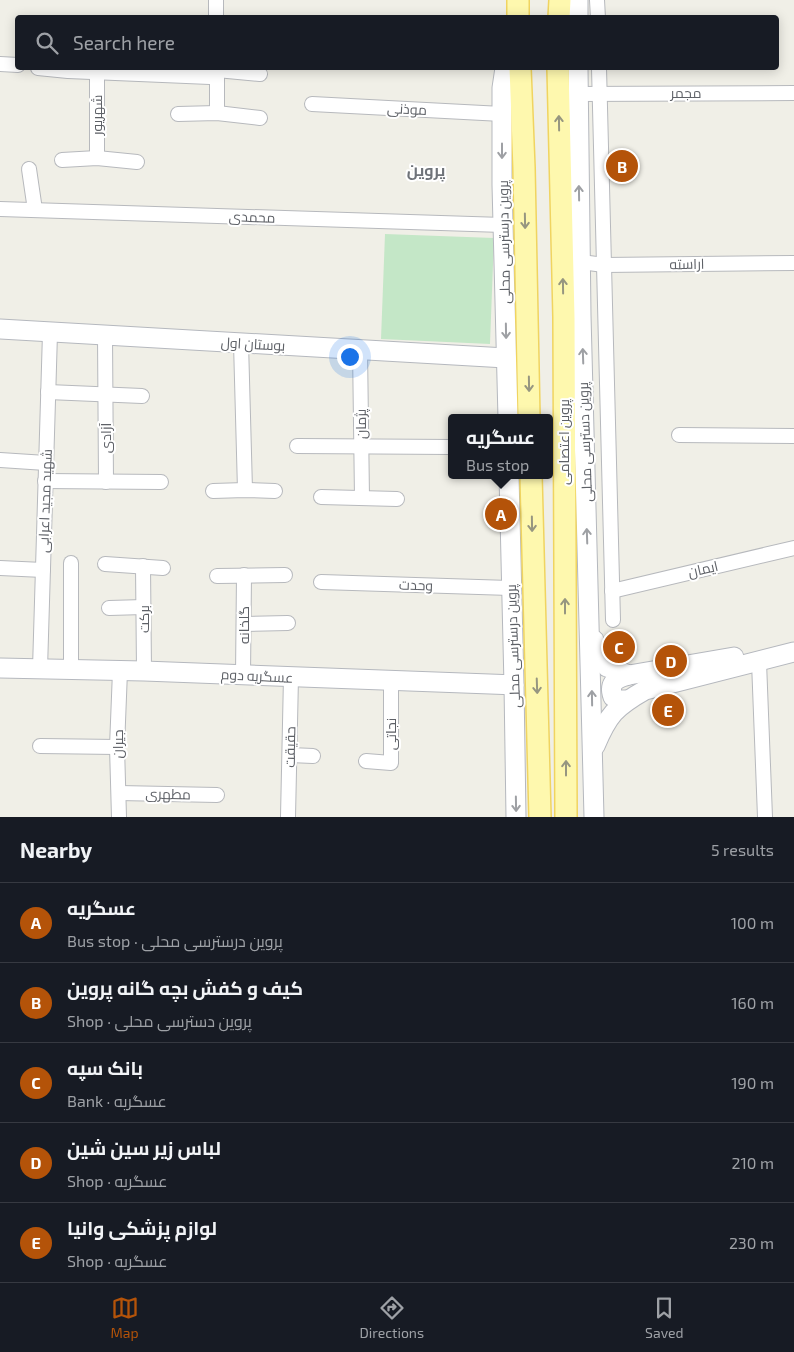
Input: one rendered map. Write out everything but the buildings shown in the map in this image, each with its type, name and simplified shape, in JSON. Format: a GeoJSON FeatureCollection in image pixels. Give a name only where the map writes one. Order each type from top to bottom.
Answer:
{"type":"FeatureCollection","features":[{"type":"Feature","properties":{"kind":"main road"},"geometry":{"type":"LineString","coordinates":[[514,15],[517,0]]}},
{"type":"Feature","properties":{"kind":"main road"},"geometry":{"type":"LineString","coordinates":[[517,0],[518,15]]}},
{"type":"Feature","properties":{"kind":"main road"},"geometry":{"type":"LineString","coordinates":[[559,15],[560,0]]}},
{"type":"Feature","properties":{"kind":"main road"},"geometry":{"type":"LineString","coordinates":[[578,0],[578,15]]}},
{"type":"Feature","properties":{"kind":"main road","name":"پروین درسترسی محلی"},"geometry":{"type":"LineString","coordinates":[[505,70],[502,88],[503,225],[508,414]]}},
{"type":"Feature","properties":{"kind":"main road"},"geometry":{"type":"LineString","coordinates":[[520,70],[529,414]]}},
{"type":"Feature","properties":{"kind":"main road","name":"پروین اعتصامی"},"geometry":{"type":"LineString","coordinates":[[558,70],[564,317],[566,817]]}},
{"type":"Feature","properties":{"kind":"main road","name":"پروین دسترسی محلی"},"geometry":{"type":"LineString","coordinates":[[578,70],[594,817]]}},
{"type":"Feature","properties":{"kind":"main road","name":"بوستان اول"},"geometry":{"type":"LineString","coordinates":[[0,329],[506,358]]}},
{"type":"Feature","properties":{"kind":"main road","name":"پروین درسترسی محلی"},"geometry":{"type":"LineString","coordinates":[[509,479],[516,817]]}},
{"type":"Feature","properties":{"kind":"main road"},"geometry":{"type":"LineString","coordinates":[[530,479],[540,817]]}},
{"type":"Feature","properties":{"kind":"main road"},"geometry":{"type":"LineString","coordinates":[[590,616],[597,654],[607,667],[629,675]]}},
{"type":"Feature","properties":{"kind":"main road"},"geometry":{"type":"LineString","coordinates":[[593,752],[612,712],[645,690],[794,652]]}},
{"type":"Feature","properties":{"kind":"main road"},"geometry":{"type":"LineString","coordinates":[[628,700],[619,700],[613,697],[610,690],[612,683],[618,677],[738,657],[759,662]]}},
{"type":"Feature","properties":{"kind":"main road","name":"عسگریه دوم"},"geometry":{"type":"LineString","coordinates":[[0,668],[144,671],[514,686]]}},
{"type":"Feature","properties":{"kind":"street"},"geometry":{"type":"LineString","coordinates":[[216,0],[216,15]]}},
{"type":"Feature","properties":{"kind":"street"},"geometry":{"type":"LineString","coordinates":[[597,0],[598,15]]}},
{"type":"Feature","properties":{"kind":"street"},"geometry":{"type":"LineString","coordinates":[[0,64],[15,65]]}},
{"type":"Feature","properties":{"kind":"street"},"geometry":{"type":"LineString","coordinates":[[68,70],[210,77],[216,70]]}},
{"type":"Feature","properties":{"kind":"street"},"geometry":{"type":"LineString","coordinates":[[217,70],[217,113]]}},
{"type":"Feature","properties":{"kind":"street"},"geometry":{"type":"LineString","coordinates":[[226,70],[260,74]]}},
{"type":"Feature","properties":{"kind":"street"},"geometry":{"type":"LineString","coordinates":[[599,70],[608,494],[613,620]]}},
{"type":"Feature","properties":{"kind":"street","name":"شهریور"},"geometry":{"type":"LineString","coordinates":[[97,72],[97,158]]}},
{"type":"Feature","properties":{"kind":"street","name":"مجمر"},"geometry":{"type":"LineString","coordinates":[[577,94],[794,94]]}},
{"type":"Feature","properties":{"kind":"street","name":"موذنی"},"geometry":{"type":"LineString","coordinates":[[312,104],[502,114]]}},
{"type":"Feature","properties":{"kind":"street"},"geometry":{"type":"LineString","coordinates":[[178,114],[217,113],[260,118]]}},
{"type":"Feature","properties":{"kind":"street"},"geometry":{"type":"LineString","coordinates":[[62,160],[97,158],[137,162]]}},
{"type":"Feature","properties":{"kind":"street"},"geometry":{"type":"LineString","coordinates":[[29,169],[35,210]]}},
{"type":"Feature","properties":{"kind":"street","name":"محمدی"},"geometry":{"type":"LineString","coordinates":[[0,209],[503,225]]}},
{"type":"Feature","properties":{"kind":"street","name":"اراسته"},"geometry":{"type":"LineString","coordinates":[[581,262],[604,264],[794,262]]}},
{"type":"Feature","properties":{"kind":"street","name":"شهید مجید اعرابی"},"geometry":{"type":"LineString","coordinates":[[40,669],[50,333]]}},
{"type":"Feature","properties":{"kind":"street","name":"آزادی"},"geometry":{"type":"LineString","coordinates":[[105,335],[106,482]]}},
{"type":"Feature","properties":{"kind":"street"},"geometry":{"type":"LineString","coordinates":[[241,343],[245,490]]}},
{"type":"Feature","properties":{"kind":"street","name":"پژمان"},"geometry":{"type":"LineString","coordinates":[[360,349],[362,498]]}},
{"type":"Feature","properties":{"kind":"street"},"geometry":{"type":"LineString","coordinates":[[48,392],[142,396]]}},
{"type":"Feature","properties":{"kind":"street"},"geometry":{"type":"LineString","coordinates":[[678,435],[794,436]]}},
{"type":"Feature","properties":{"kind":"street"},"geometry":{"type":"LineString","coordinates":[[297,446],[448,447]]}},
{"type":"Feature","properties":{"kind":"street"},"geometry":{"type":"LineString","coordinates":[[0,460],[46,463]]}},
{"type":"Feature","properties":{"kind":"street"},"geometry":{"type":"LineString","coordinates":[[45,481],[161,482]]}},
{"type":"Feature","properties":{"kind":"street"},"geometry":{"type":"LineString","coordinates":[[213,491],[275,491]]}},
{"type":"Feature","properties":{"kind":"street"},"geometry":{"type":"LineString","coordinates":[[321,498],[397,499]]}},
{"type":"Feature","properties":{"kind":"street","name":"ایمان"},"geometry":{"type":"LineString","coordinates":[[612,590],[794,548]]}},
{"type":"Feature","properties":{"kind":"street"},"geometry":{"type":"LineString","coordinates":[[70,670],[71,563]]}},
{"type":"Feature","properties":{"kind":"street"},"geometry":{"type":"LineString","coordinates":[[105,564],[163,568]]}},
{"type":"Feature","properties":{"kind":"street","name":"برکت"},"geometry":{"type":"LineString","coordinates":[[143,566],[144,671]]}},
{"type":"Feature","properties":{"kind":"street"},"geometry":{"type":"LineString","coordinates":[[0,568],[43,570]]}},
{"type":"Feature","properties":{"kind":"street","name":"گلخانه"},"geometry":{"type":"LineString","coordinates":[[243,675],[244,575]]}},
{"type":"Feature","properties":{"kind":"street"},"geometry":{"type":"LineString","coordinates":[[218,576],[285,575]]}},
{"type":"Feature","properties":{"kind":"street","name":"وحدت"},"geometry":{"type":"LineString","coordinates":[[321,582],[511,588]]}},
{"type":"Feature","properties":{"kind":"street"},"geometry":{"type":"LineString","coordinates":[[109,608],[144,608]]}},
{"type":"Feature","properties":{"kind":"street"},"geometry":{"type":"LineString","coordinates":[[244,624],[288,623]]}},
{"type":"Feature","properties":{"kind":"street"},"geometry":{"type":"LineString","coordinates":[[759,662],[765,817]]}},
{"type":"Feature","properties":{"kind":"street","name":"جیران"},"geometry":{"type":"LineString","coordinates":[[119,817],[117,747],[120,671]]}},
{"type":"Feature","properties":{"kind":"street","name":"حقیقت"},"geometry":{"type":"LineString","coordinates":[[288,817],[291,677]]}},
{"type":"Feature","properties":{"kind":"street","name":"نجاتی"},"geometry":{"type":"LineString","coordinates":[[366,761],[392,762],[391,681]]}},
{"type":"Feature","properties":{"kind":"street"},"geometry":{"type":"LineString","coordinates":[[40,746],[117,747]]}},
{"type":"Feature","properties":{"kind":"street"},"geometry":{"type":"LineString","coordinates":[[290,755],[313,756]]}},
{"type":"Feature","properties":{"kind":"street","name":"مطهری"},"geometry":{"type":"LineString","coordinates":[[119,793],[217,795]]}},
{"type":"Feature","properties":{"kind":"green space"},"geometry":{"type":"Polygon","coordinates":[[[385,234],[494,238],[490,344],[381,339],[385,234]]]}},
{"type":"Feature","properties":{"kind":"place","name":"کیف و کفش بچه گانه پروین"},"geometry":{"type":"Point","coordinates":[622,166]}},
{"type":"Feature","properties":{"kind":"place","name":"عسگریه"},"geometry":{"type":"Point","coordinates":[501,514]}},
{"type":"Feature","properties":{"kind":"place","name":"بانک سپه"},"geometry":{"type":"Point","coordinates":[619,647]}},
{"type":"Feature","properties":{"kind":"place","name":"لباس زیر سین شین"},"geometry":{"type":"Point","coordinates":[671,661]}},
{"type":"Feature","properties":{"kind":"place","name":"لوازم پزشکی وانیا"},"geometry":{"type":"Point","coordinates":[668,710]}},
{"type":"Feature","properties":{"kind":"district","name":"پروین"},"geometry":{"type":"Point","coordinates":[426,170]}}]}
